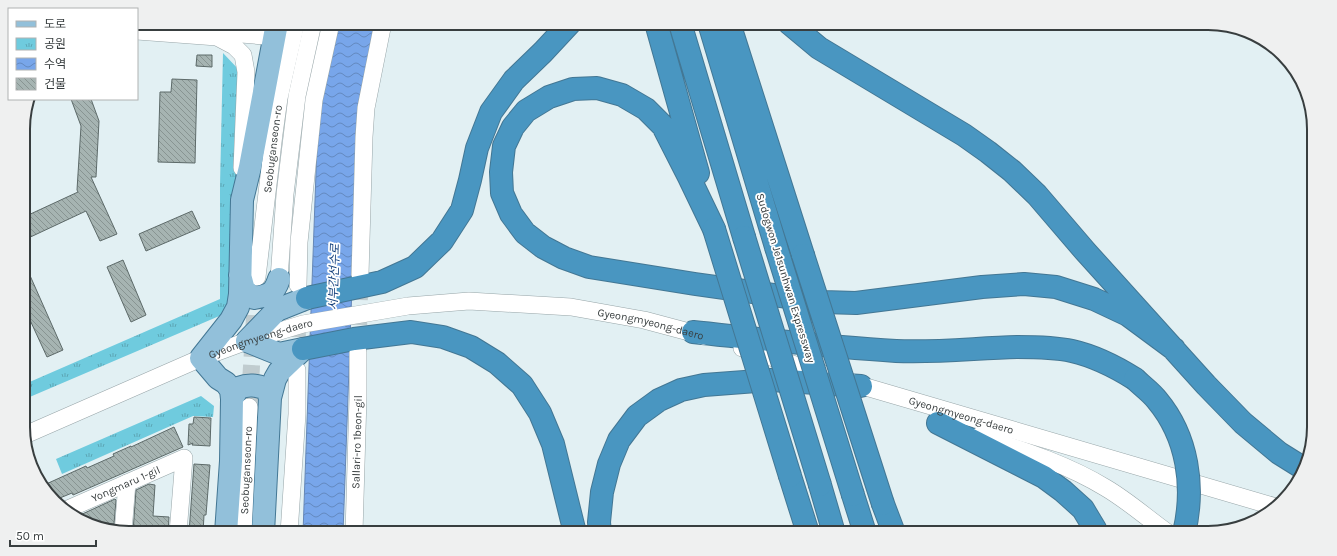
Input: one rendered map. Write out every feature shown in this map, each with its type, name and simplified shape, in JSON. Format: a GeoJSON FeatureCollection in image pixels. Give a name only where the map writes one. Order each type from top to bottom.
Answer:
{"type":"FeatureCollection","features":[{"type":"Feature","properties":{"kind":"highway"},"geometry":{"type":"LineString","coordinates":[[295,287],[357,282],[382,282],[415,267],[442,241],[462,210],[477,148],[491,112],[514,80],[544,52],[564,30]]}},
{"type":"Feature","properties":{"kind":"highway"},"geometry":{"type":"LineString","coordinates":[[658,30],[714,228],[806,526]]}},
{"type":"Feature","properties":{"kind":"highway"},"geometry":{"type":"LineString","coordinates":[[682,30],[832,526]]}},
{"type":"Feature","properties":{"kind":"highway","name":"Sudogwon Je1sunhwan Expressway"},"geometry":{"type":"LineString","coordinates":[[711,30],[776,247],[863,526]]}},
{"type":"Feature","properties":{"kind":"highway"},"geometry":{"type":"LineString","coordinates":[[731,30],[891,526]]}},
{"type":"Feature","properties":{"kind":"highway"},"geometry":{"type":"LineString","coordinates":[[797,30],[819,48],[964,135],[1012,171],[1036,195],[1206,385],[1243,423],[1279,454],[1299,466]]}},
{"type":"Feature","properties":{"kind":"highway"},"geometry":{"type":"LineString","coordinates":[[714,228],[662,126],[646,109],[622,95],[597,88],[573,89],[549,97],[526,111],[513,127],[504,146],[501,172],[502,193],[511,214],[525,233],[543,247],[564,258],[589,267],[823,302],[856,303],[982,287],[1024,284],[1056,287],[1094,299],[1128,316],[1174,350]]}},
{"type":"Feature","properties":{"kind":"highway"},"geometry":{"type":"LineString","coordinates":[[303,349],[356,345],[412,332],[443,336],[471,347],[498,363],[522,385],[540,413],[553,444],[573,526]]}},
{"type":"Feature","properties":{"kind":"highway"},"geometry":{"type":"LineString","coordinates":[[693,332],[896,351],[1041,347],[1072,351],[1117,367],[1135,379],[1157,400],[1172,423],[1185,453],[1189,476],[1190,501],[1185,526]]}},
{"type":"Feature","properties":{"kind":"highway"},"geometry":{"type":"LineString","coordinates":[[599,526],[602,492],[619,440],[637,416],[659,400],[681,390],[704,385],[771,380],[861,386]]}},
{"type":"Feature","properties":{"kind":"highway"},"geometry":{"type":"LineString","coordinates":[[938,423],[1044,477],[1063,491],[1083,509],[1094,526]]}},
{"type":"Feature","properties":{"kind":"highway"},"geometry":{"type":"LineString","coordinates":[[790,476],[794,526]]}},
{"type":"Feature","properties":{"kind":"main road"},"geometry":{"type":"LineString","coordinates":[[276,30],[250,167],[242,200],[248,275],[244,290],[254,298],[267,296],[275,289],[295,287]]}},
{"type":"Feature","properties":{"kind":"main road"},"geometry":{"type":"LineString","coordinates":[[241,403],[226,383],[218,378],[201,358],[231,320],[238,307],[240,294],[248,275]]}},
{"type":"Feature","properties":{"kind":"main road"},"geometry":{"type":"LineString","coordinates":[[295,287],[277,310],[247,341],[279,354],[303,349]]}},
{"type":"Feature","properties":{"kind":"main road"},"geometry":{"type":"LineString","coordinates":[[263,526],[270,398],[275,379],[279,372],[303,349]]}},
{"type":"Feature","properties":{"kind":"main road"},"geometry":{"type":"LineString","coordinates":[[226,526],[231,461],[241,403],[238,388],[245,385],[256,385],[266,389],[270,398]]}},
{"type":"Feature","properties":{"kind":"street"},"geometry":{"type":"LineString","coordinates":[[138,31],[217,37],[229,33],[264,36],[273,30]]}},
{"type":"Feature","properties":{"kind":"street","name":"Seobuganseon-ro"},"geometry":{"type":"LineString","coordinates":[[248,275],[274,134],[279,98],[294,30]]}},
{"type":"Feature","properties":{"kind":"street"},"geometry":{"type":"LineString","coordinates":[[295,287],[285,194],[297,96],[311,30]]}},
{"type":"Feature","properties":{"kind":"street"},"geometry":{"type":"LineString","coordinates":[[295,287],[314,100],[329,30]]}},
{"type":"Feature","properties":{"kind":"street"},"geometry":{"type":"LineString","coordinates":[[357,282],[366,108],[382,30]]}},
{"type":"Feature","properties":{"kind":"street"},"geometry":{"type":"LineString","coordinates":[[217,37],[234,46],[243,55],[246,72],[242,200]]}},
{"type":"Feature","properties":{"kind":"street","name":"Gyeongmyeong-daero"},"geometry":{"type":"LineString","coordinates":[[30,433],[201,358],[247,341],[303,324],[354,314],[408,306],[469,301],[571,307],[644,320],[693,332],[861,386],[1269,505]]}},
{"type":"Feature","properties":{"kind":"street","name":"Sallari-ro 1beon-gil"},"geometry":{"type":"LineString","coordinates":[[354,526],[358,397],[356,345]]}},
{"type":"Feature","properties":{"kind":"street"},"geometry":{"type":"LineString","coordinates":[[289,526],[297,414],[297,370]]}},
{"type":"Feature","properties":{"kind":"street"},"geometry":{"type":"LineString","coordinates":[[861,386],[938,423],[1022,449],[1074,471],[1106,488],[1158,526]]}},
{"type":"Feature","properties":{"kind":"street","name":"Seobuganseon-ro"},"geometry":{"type":"LineString","coordinates":[[241,403],[243,526]]}},
{"type":"Feature","properties":{"kind":"street","name":"Yongmaru 1-gil"},"geometry":{"type":"LineString","coordinates":[[72,507],[184,458],[179,526]]}},
{"type":"Feature","properties":{"kind":"street"},"geometry":{"type":"LineString","coordinates":[[124,526],[127,483]]}},
{"type":"Feature","properties":{"kind":"green space"},"geometry":{"type":"Polygon","coordinates":[[[223,53],[240,71],[234,273],[231,301],[224,314],[30,397],[30,382],[220,299],[220,185],[223,53]]]}},
{"type":"Feature","properties":{"kind":"green space"},"geometry":{"type":"Polygon","coordinates":[[[201,396],[214,406],[213,417],[193,416],[62,474],[56,459],[201,396]]]}},
{"type":"Feature","properties":{"kind":"water","name":"서부간선수로"},"geometry":{"type":"Polygon","coordinates":[[[335,30],[375,30],[356,176],[343,526],[303,526],[317,145],[321,99],[335,30]]]}},
{"type":"Feature","properties":{"kind":"building"},"geometry":{"type":"Polygon","coordinates":[[[197,55],[212,55],[212,67],[196,66],[197,55]]]}},
{"type":"Feature","properties":{"kind":"building"},"geometry":{"type":"Polygon","coordinates":[[[172,79],[197,80],[195,163],[158,162],[160,92],[171,92],[172,79]]]}},
{"type":"Feature","properties":{"kind":"building"},"geometry":{"type":"Polygon","coordinates":[[[71,100],[91,100],[99,121],[96,177],[91,177],[117,234],[100,241],[86,211],[30,237],[30,214],[78,192],[81,126],[71,100]]]}},
{"type":"Feature","properties":{"kind":"building"},"geometry":{"type":"Polygon","coordinates":[[[192,211],[200,228],[146,251],[139,234],[192,211]]]}},
{"type":"Feature","properties":{"kind":"building"},"geometry":{"type":"Polygon","coordinates":[[[123,260],[146,315],[131,322],[107,267],[123,260]]]}},
{"type":"Feature","properties":{"kind":"building"},"geometry":{"type":"Polygon","coordinates":[[[30,276],[63,350],[47,357],[30,320],[30,276]]]}},
{"type":"Feature","properties":{"kind":"building"},"geometry":{"type":"Polygon","coordinates":[[[194,417],[211,418],[210,446],[192,445],[193,443],[188,445],[189,424],[193,424],[194,417]]]}},
{"type":"Feature","properties":{"kind":"building"},"geometry":{"type":"Polygon","coordinates":[[[174,427],[183,447],[73,495],[72,493],[61,498],[48,483],[86,466],[87,468],[114,456],[113,454],[174,427]]]}},
{"type":"Feature","properties":{"kind":"building"},"geometry":{"type":"Polygon","coordinates":[[[194,464],[210,465],[206,515],[204,515],[203,526],[190,526],[194,464]]]}},
{"type":"Feature","properties":{"kind":"building"},"geometry":{"type":"Polygon","coordinates":[[[149,484],[155,485],[153,516],[169,517],[168,526],[133,526],[136,490],[149,484]]]}},
{"type":"Feature","properties":{"kind":"building"},"geometry":{"type":"Polygon","coordinates":[[[115,499],[116,500],[114,524],[97,521],[82,514],[115,499]]]}},
{"type":"Feature","properties":{"kind":"tunnel"},"geometry":{"type":"LineString","coordinates":[[358,350],[360,275]]}},
{"type":"Feature","properties":{"kind":"tunnel"},"geometry":{"type":"LineString","coordinates":[[249,407],[257,277]]}},
{"type":"Feature","properties":{"kind":"tunnel"},"geometry":{"type":"LineString","coordinates":[[297,362],[298,290]]}}]}
